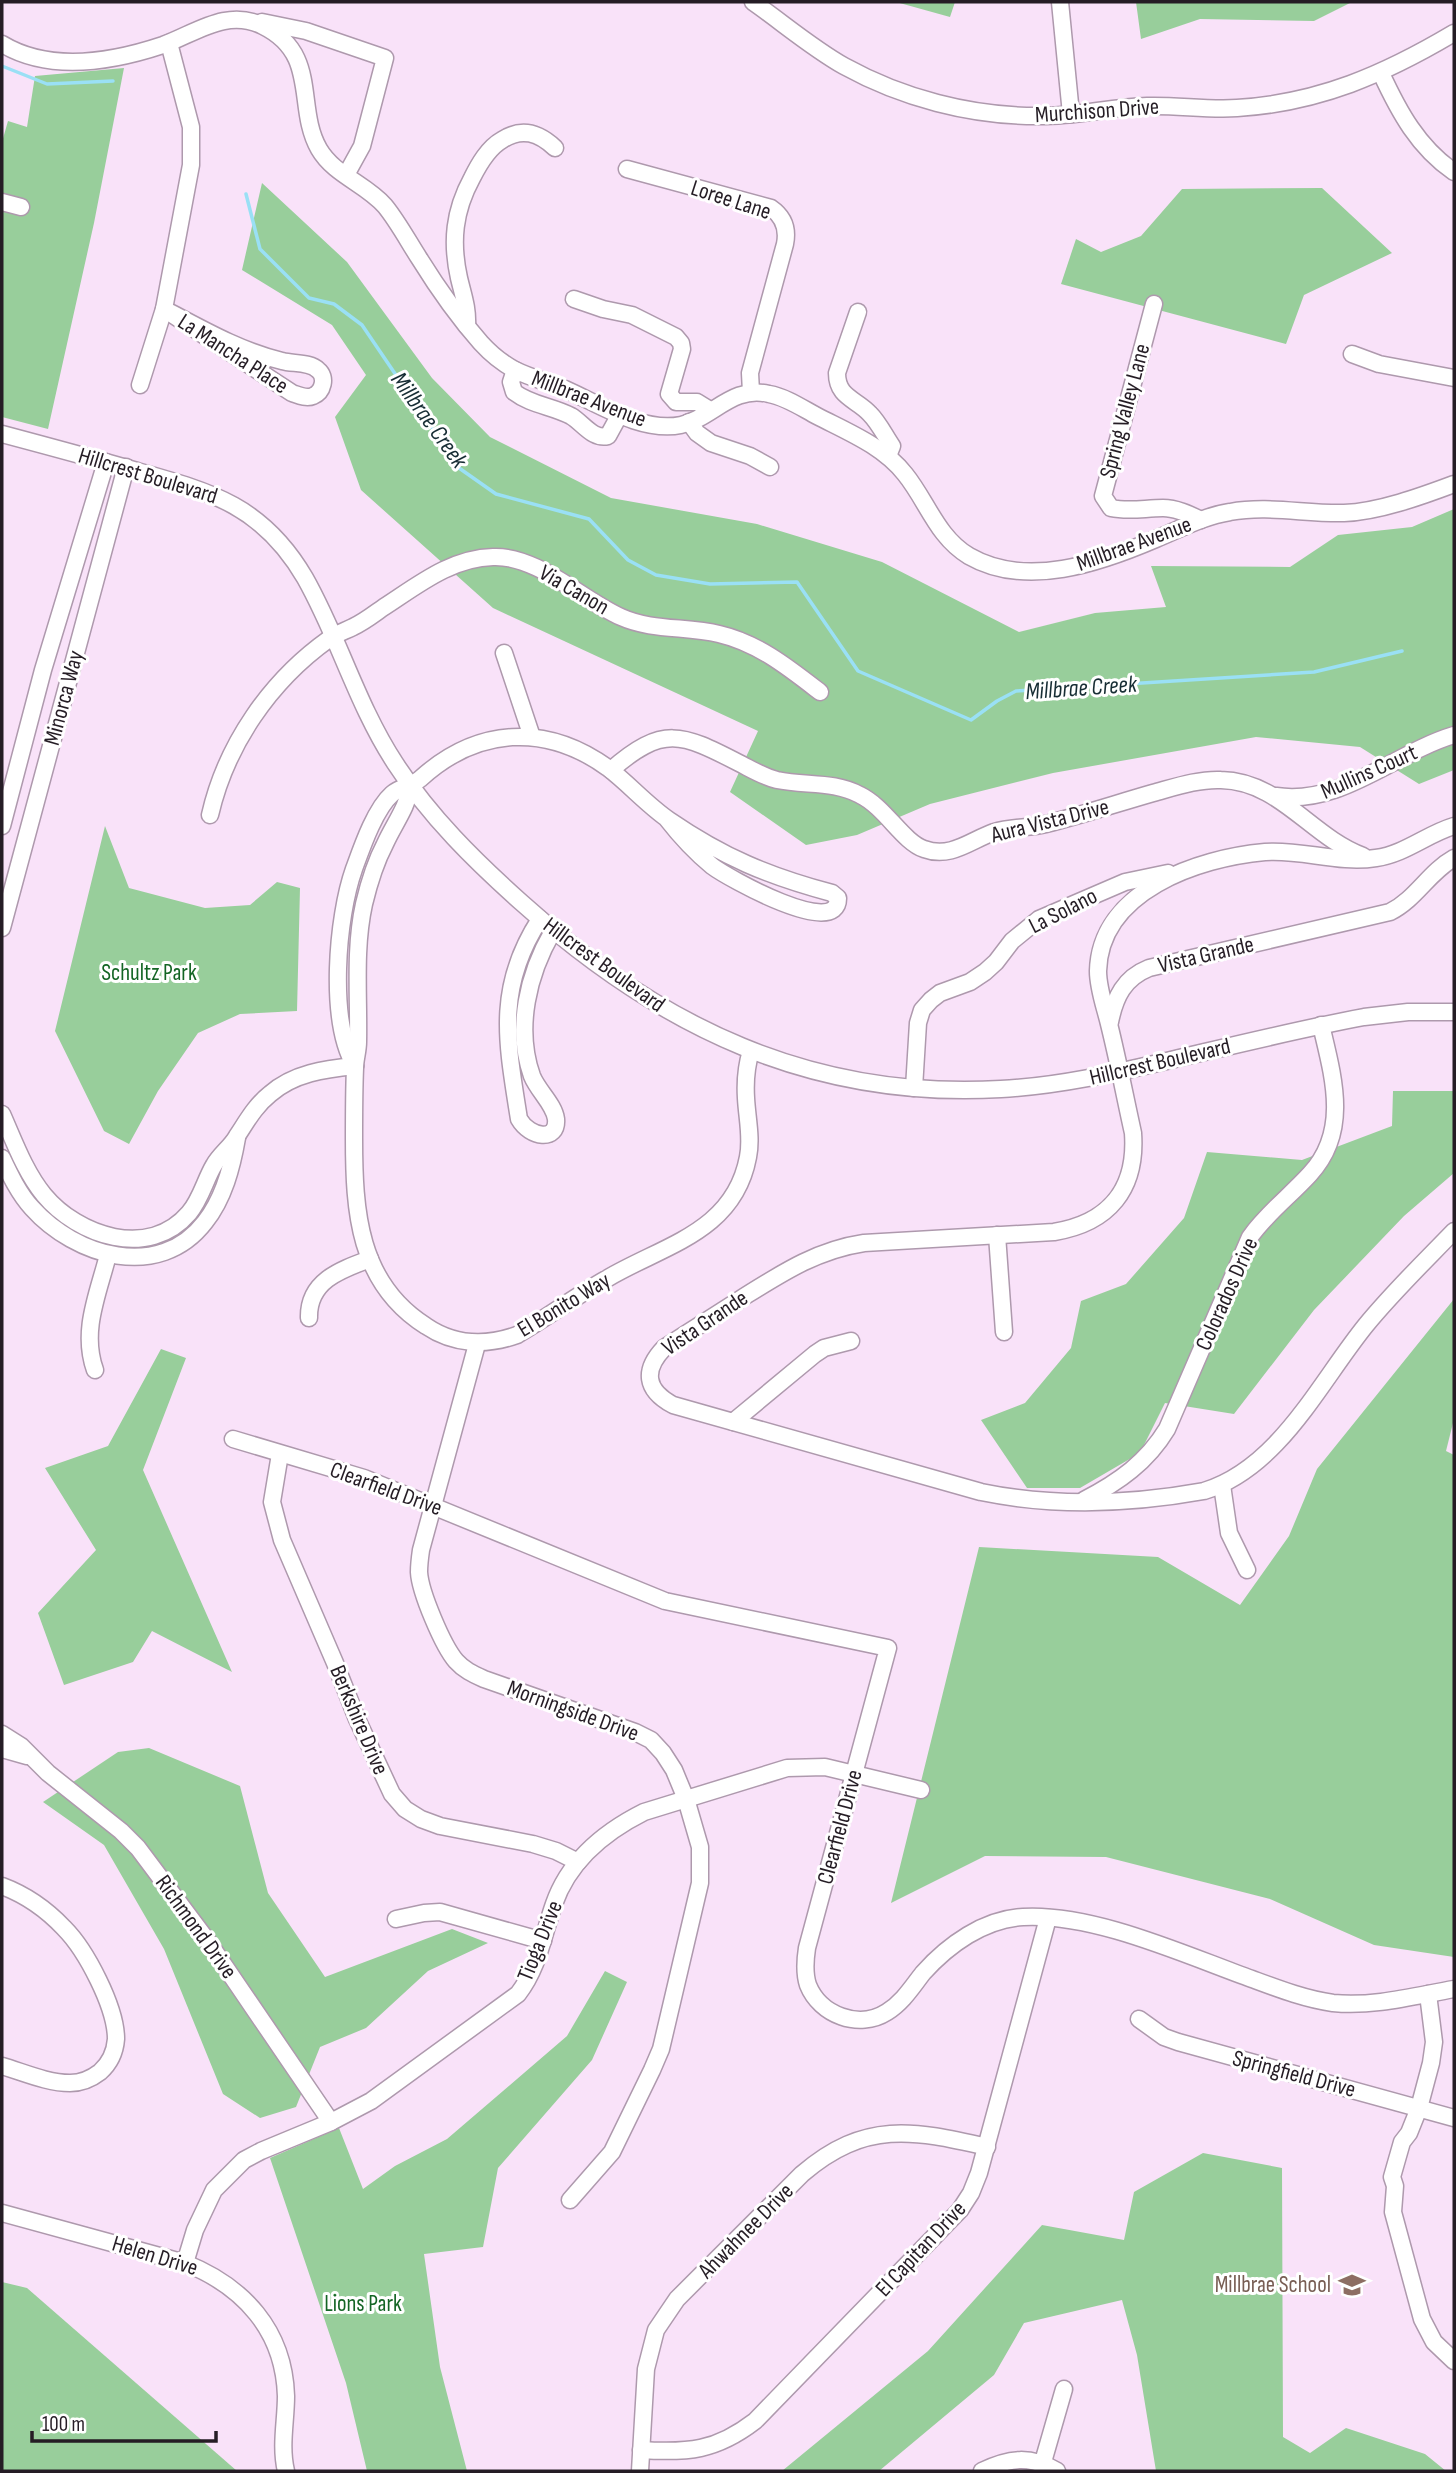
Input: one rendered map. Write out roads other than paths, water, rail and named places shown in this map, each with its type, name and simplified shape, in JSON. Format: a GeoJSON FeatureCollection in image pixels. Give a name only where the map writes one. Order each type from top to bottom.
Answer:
{"type":"FeatureCollection","features":[{"type":"Feature","properties":{"kind":"street","name":"Murchison Drive"},"geometry":{"type":"LineString","coordinates":[[753,2],[842,65],[904,93],[936,103],[1005,115],[1071,114],[1146,106],[1208,109],[1264,106],[1322,94],[1381,73],[1454,33]]}},
{"type":"Feature","properties":{"kind":"street"},"geometry":{"type":"LineString","coordinates":[[1060,2],[1071,114]]}},
{"type":"Feature","properties":{"kind":"street"},"geometry":{"type":"LineString","coordinates":[[2,44],[29,58],[69,62],[134,53],[169,43],[205,25],[225,20],[246,20],[306,31],[385,58],[362,146],[346,176]]}},
{"type":"Feature","properties":{"kind":"street","name":"Millbrae Avenue"},"geometry":{"type":"LineString","coordinates":[[246,20],[262,25],[288,47],[304,78],[309,120],[318,148],[346,176],[384,205],[426,270],[467,326],[497,359],[515,370],[620,414],[660,426],[689,422],[738,394],[768,393],[785,399],[888,456],[903,471],[942,533],[972,558],[1015,569],[1039,571],[1090,563],[1223,513],[1266,508],[1350,513],[1454,484]]}},
{"type":"Feature","properties":{"kind":"street"},"geometry":{"type":"LineString","coordinates":[[140,385],[164,309],[193,146],[191,127],[169,43]]}},
{"type":"Feature","properties":{"kind":"street"},"geometry":{"type":"LineString","coordinates":[[1381,73],[1409,128],[1423,145],[1454,172]]}},
{"type":"Feature","properties":{"kind":"street"},"geometry":{"type":"LineString","coordinates":[[467,326],[466,302],[455,255],[454,231],[463,194],[485,155],[496,143],[508,136],[520,132],[533,133],[543,137],[555,148]]}},
{"type":"Feature","properties":{"kind":"street","name":"Loree Lane"},"geometry":{"type":"LineString","coordinates":[[627,169],[771,208],[785,223],[785,244],[750,373],[751,392]]}},
{"type":"Feature","properties":{"kind":"street"},"geometry":{"type":"LineString","coordinates":[[2,202],[20,207]]}},
{"type":"Feature","properties":{"kind":"street"},"geometry":{"type":"LineString","coordinates":[[574,299],[632,315],[677,337],[681,349],[669,394],[676,402],[697,402],[710,410]]}},
{"type":"Feature","properties":{"kind":"street","name":"Spring Valley Lane"},"geometry":{"type":"LineString","coordinates":[[1154,304],[1102,496],[1106,503],[1119,510],[1163,508],[1184,512],[1201,520]]}},
{"type":"Feature","properties":{"kind":"street","name":"La Mancha Place"},"geometry":{"type":"LineString","coordinates":[[164,309],[244,349],[267,358],[308,365],[318,370],[324,379],[322,388],[313,396],[303,397],[292,393],[164,309]]}},
{"type":"Feature","properties":{"kind":"street"},"geometry":{"type":"LineString","coordinates":[[858,312],[837,373],[837,384],[842,392],[870,413],[892,446],[888,456]]}},
{"type":"Feature","properties":{"kind":"street"},"geometry":{"type":"LineString","coordinates":[[1352,354],[1378,364],[1454,378]]}},
{"type":"Feature","properties":{"kind":"street"},"geometry":{"type":"LineString","coordinates":[[515,370],[511,382],[514,392],[537,405],[568,415],[601,438],[613,431],[620,414]]}},
{"type":"Feature","properties":{"kind":"street"},"geometry":{"type":"LineString","coordinates":[[689,422],[703,439],[750,456],[770,467]]}},
{"type":"Feature","properties":{"kind":"street","name":"Hillcrest Boulevard"},"geometry":{"type":"LineString","coordinates":[[2,433],[210,492],[255,519],[292,557],[333,637],[369,719],[411,786],[450,834],[553,931],[614,978],[683,1020],[751,1051],[832,1075],[914,1088],[1000,1089],[1081,1080],[1321,1025],[1397,1013],[1454,1012]]}},
{"type":"Feature","properties":{"kind":"street","name":"Minorca Way"},"geometry":{"type":"LineString","coordinates":[[2,826],[43,670],[106,462]]}},
{"type":"Feature","properties":{"kind":"street","name":"Minorca Way"},"geometry":{"type":"LineString","coordinates":[[2,929],[126,467]]}},
{"type":"Feature","properties":{"kind":"street","name":"Via Canon"},"geometry":{"type":"LineString","coordinates":[[210,815],[229,758],[253,718],[280,682],[313,651],[333,637],[363,621],[428,578],[461,561],[487,557],[513,558],[531,565],[623,618],[645,625],[718,634],[741,640],[779,661],[820,692]]}},
{"type":"Feature","properties":{"kind":"street"},"geometry":{"type":"LineString","coordinates":[[504,653],[532,737]]}},
{"type":"Feature","properties":{"kind":"street"},"geometry":{"type":"LineString","coordinates":[[411,786],[455,753],[476,744],[514,736],[553,740],[574,748],[611,770],[667,819],[695,851],[739,883],[781,902],[814,911],[828,914],[838,905],[838,898],[832,893],[747,866],[667,819]]}},
{"type":"Feature","properties":{"kind":"street","name":"Mullins Court"},"geometry":{"type":"LineString","coordinates":[[1276,796],[1291,799],[1322,795],[1454,736]]}},
{"type":"Feature","properties":{"kind":"street","name":"Aura Vista Drive"},"geometry":{"type":"LineString","coordinates":[[611,770],[630,754],[656,739],[692,741],[776,780],[821,783],[861,795],[890,817],[923,849],[938,852],[952,851],[992,833],[1046,824],[1201,781],[1242,783],[1276,796]]}},
{"type":"Feature","properties":{"kind":"street","name":"El Bonito Way"},"geometry":{"type":"LineString","coordinates":[[411,786],[406,806],[377,861],[363,906],[355,1066],[355,1196],[361,1234],[380,1281],[394,1300],[412,1317],[432,1331],[477,1344],[499,1342],[517,1335],[592,1287],[683,1241],[712,1222],[733,1195],[748,1157],[750,1132],[746,1079],[751,1051]]}},
{"type":"Feature","properties":{"kind":"street","name":"Mullins Court"},"geometry":{"type":"LineString","coordinates":[[1276,796],[1349,850],[1376,858]]}},
{"type":"Feature","properties":{"kind":"street"},"geometry":{"type":"LineString","coordinates":[[1109,1024],[1098,975],[1099,958],[1111,926],[1133,901],[1184,870],[1219,859],[1267,852],[1295,852],[1354,860],[1376,858],[1406,849],[1454,826]]}},
{"type":"Feature","properties":{"kind":"street","name":"Vista Grande"},"geometry":{"type":"LineString","coordinates":[[1454,858],[1428,876],[1402,906],[1390,912],[1137,973],[1119,992],[1109,1024],[1133,1133],[1134,1151],[1126,1184],[1106,1211],[1075,1228],[864,1243],[823,1252],[775,1277],[664,1348],[654,1358],[649,1370],[651,1385],[659,1397],[673,1405],[1009,1498],[1080,1502],[1187,1494],[1222,1485],[1252,1467],[1277,1443],[1384,1304],[1454,1231]]}},
{"type":"Feature","properties":{"kind":"street","name":"La Solano"},"geometry":{"type":"LineString","coordinates":[[914,1088],[918,1023],[922,1010],[931,1000],[985,972],[1012,941],[1039,919],[1125,882],[1184,870]]}},
{"type":"Feature","properties":{"kind":"street"},"geometry":{"type":"LineString","coordinates":[[540,919],[530,933],[516,968],[508,1006],[507,1027],[519,1119],[524,1128],[532,1134],[542,1136],[555,1126],[556,1118],[532,1076],[526,1047],[526,1008],[538,961],[553,931]]}},
{"type":"Feature","properties":{"kind":"street","name":"Colorados Drive"},"geometry":{"type":"LineString","coordinates":[[1080,1502],[1136,1468],[1158,1444],[1167,1429],[1250,1237],[1262,1220],[1324,1156],[1335,1121],[1336,1102],[1335,1084],[1321,1025]]}},
{"type":"Feature","properties":{"kind":"street"},"geometry":{"type":"LineString","coordinates":[[2,1114],[34,1180],[57,1208],[94,1231],[130,1239],[157,1235],[181,1221],[199,1198],[213,1166],[237,1138],[258,1104],[286,1083],[307,1074],[355,1066]]}},
{"type":"Feature","properties":{"kind":"street"},"geometry":{"type":"LineString","coordinates":[[2,1157],[19,1190],[45,1222],[65,1236],[108,1255],[147,1256],[163,1252],[193,1235],[205,1222],[230,1172],[237,1138]]}},
{"type":"Feature","properties":{"kind":"street"},"geometry":{"type":"LineString","coordinates":[[997,1235],[1004,1332]]}},
{"type":"Feature","properties":{"kind":"street"},"geometry":{"type":"LineString","coordinates":[[95,1370],[90,1356],[89,1326],[108,1255]]}},
{"type":"Feature","properties":{"kind":"street"},"geometry":{"type":"LineString","coordinates":[[309,1318],[312,1297],[320,1286],[343,1269],[370,1259]]}},
{"type":"Feature","properties":{"kind":"street"},"geometry":{"type":"LineString","coordinates":[[733,1422],[815,1354],[824,1348],[851,1342]]}},
{"type":"Feature","properties":{"kind":"street","name":"Morningside Drive"},"geometry":{"type":"LineString","coordinates":[[477,1344],[421,1550],[419,1570],[423,1590],[447,1647],[456,1661],[468,1672],[651,1740],[674,1770],[700,1847],[699,1883],[661,2049],[612,2152],[570,2200]]}},
{"type":"Feature","properties":{"kind":"street","name":"Clearfield Drive"},"geometry":{"type":"LineString","coordinates":[[233,1439],[364,1478],[665,1601],[888,1648],[807,1948],[807,1983],[815,1999],[829,2011],[845,2019],[866,2020],[886,2013],[900,2002],[941,1956],[961,1940],[1002,1920],[1022,1917],[1077,1922],[1130,1936],[1308,1998],[1356,2004],[1454,1989]]}},
{"type":"Feature","properties":{"kind":"street","name":"Berkshire Drive"},"geometry":{"type":"LineString","coordinates":[[280,1454],[272,1502],[282,1540],[391,1794],[405,1809],[421,1819],[440,1826],[533,1844],[556,1851],[578,1863]]}},
{"type":"Feature","properties":{"kind":"street"},"geometry":{"type":"LineString","coordinates":[[1222,1485],[1229,1533],[1247,1570]]}},
{"type":"Feature","properties":{"kind":"street","name":"Richmond Drive"},"geometry":{"type":"LineString","coordinates":[[2,1734],[21,1746],[138,1848],[207,1940],[331,2122]]}},
{"type":"Feature","properties":{"kind":"street","name":"Richmond Drive"},"geometry":{"type":"LineString","coordinates":[[2,1749],[33,1758]]}},
{"type":"Feature","properties":{"kind":"street","name":"Tioga Drive"},"geometry":{"type":"LineString","coordinates":[[185,2263],[204,2208],[229,2172],[261,2151],[352,2112],[388,2090],[517,1994],[528,1981],[555,1902],[578,1863],[606,1834],[624,1822],[644,1812],[787,1768],[825,1767],[921,1790]]}},
{"type":"Feature","properties":{"kind":"street"},"geometry":{"type":"LineString","coordinates":[[2,1886],[29,1899],[66,1929],[80,1948],[109,2007],[116,2040],[113,2055],[105,2067],[83,2081],[56,2081],[2,2066]]}},
{"type":"Feature","properties":{"kind":"street"},"geometry":{"type":"LineString","coordinates":[[396,1919],[440,1912],[543,1941]]}},
{"type":"Feature","properties":{"kind":"street","name":"El Capitan Drive"},"geometry":{"type":"LineString","coordinates":[[641,2450],[678,2453],[699,2450],[739,2433],[755,2421],[953,2219],[971,2193],[987,2147],[1048,1918]]}},
{"type":"Feature","properties":{"kind":"street"},"geometry":{"type":"LineString","coordinates":[[1428,1994],[1434,2042],[1432,2063],[1419,2108],[1409,2133],[1402,2141],[1392,2177],[1395,2186],[1393,2212],[1422,2319],[1434,2342],[1454,2361]]}},
{"type":"Feature","properties":{"kind":"street","name":"Springfield Drive"},"geometry":{"type":"LineString","coordinates":[[1139,2019],[1164,2037],[1178,2042],[1454,2118]]}},
{"type":"Feature","properties":{"kind":"street","name":"Ahwahnee Drive"},"geometry":{"type":"LineString","coordinates":[[640,2471],[646,2369],[649,2349],[660,2322],[677,2300],[802,2174],[824,2157],[850,2143],[890,2133],[930,2134],[987,2147]]}},
{"type":"Feature","properties":{"kind":"street","name":"Helen Drive"},"geometry":{"type":"LineString","coordinates":[[2,2213],[185,2263],[210,2272],[230,2285],[264,2322],[276,2346],[286,2395],[283,2445],[286,2471]]}},
{"type":"Feature","properties":{"kind":"street"},"geometry":{"type":"LineString","coordinates":[[1043,2462],[1064,2389]]}},
{"type":"Feature","properties":{"kind":"street"},"geometry":{"type":"LineString","coordinates":[[982,2471],[1000,2463],[1023,2459],[1043,2462],[1057,2471]]}},
{"type":"Feature","properties":{"kind":"waterway","name":"Millbrae Creek"},"geometry":{"type":"LineString","coordinates":[[2,66],[47,84],[113,81]]}},
{"type":"Feature","properties":{"kind":"waterway","name":"Millbrae Creek"},"geometry":{"type":"LineString","coordinates":[[246,194],[260,249],[309,298],[334,304],[362,325],[459,468],[496,494],[589,519],[628,560],[656,575],[710,584],[797,582],[858,671],[971,720],[1016,691],[1314,672],[1402,651]]}},
{"type":"Feature","properties":{"kind":"place","name":"Millbrae School"},"geometry":{"type":"Point","coordinates":[1352,2285]}},
{"type":"Feature","properties":{"kind":"park label","name":"Schultz Park"},"geometry":{"type":"Point","coordinates":[149,973]}},
{"type":"Feature","properties":{"kind":"park label","name":"Lions Park"},"geometry":{"type":"Point","coordinates":[363,2304]}}]}
